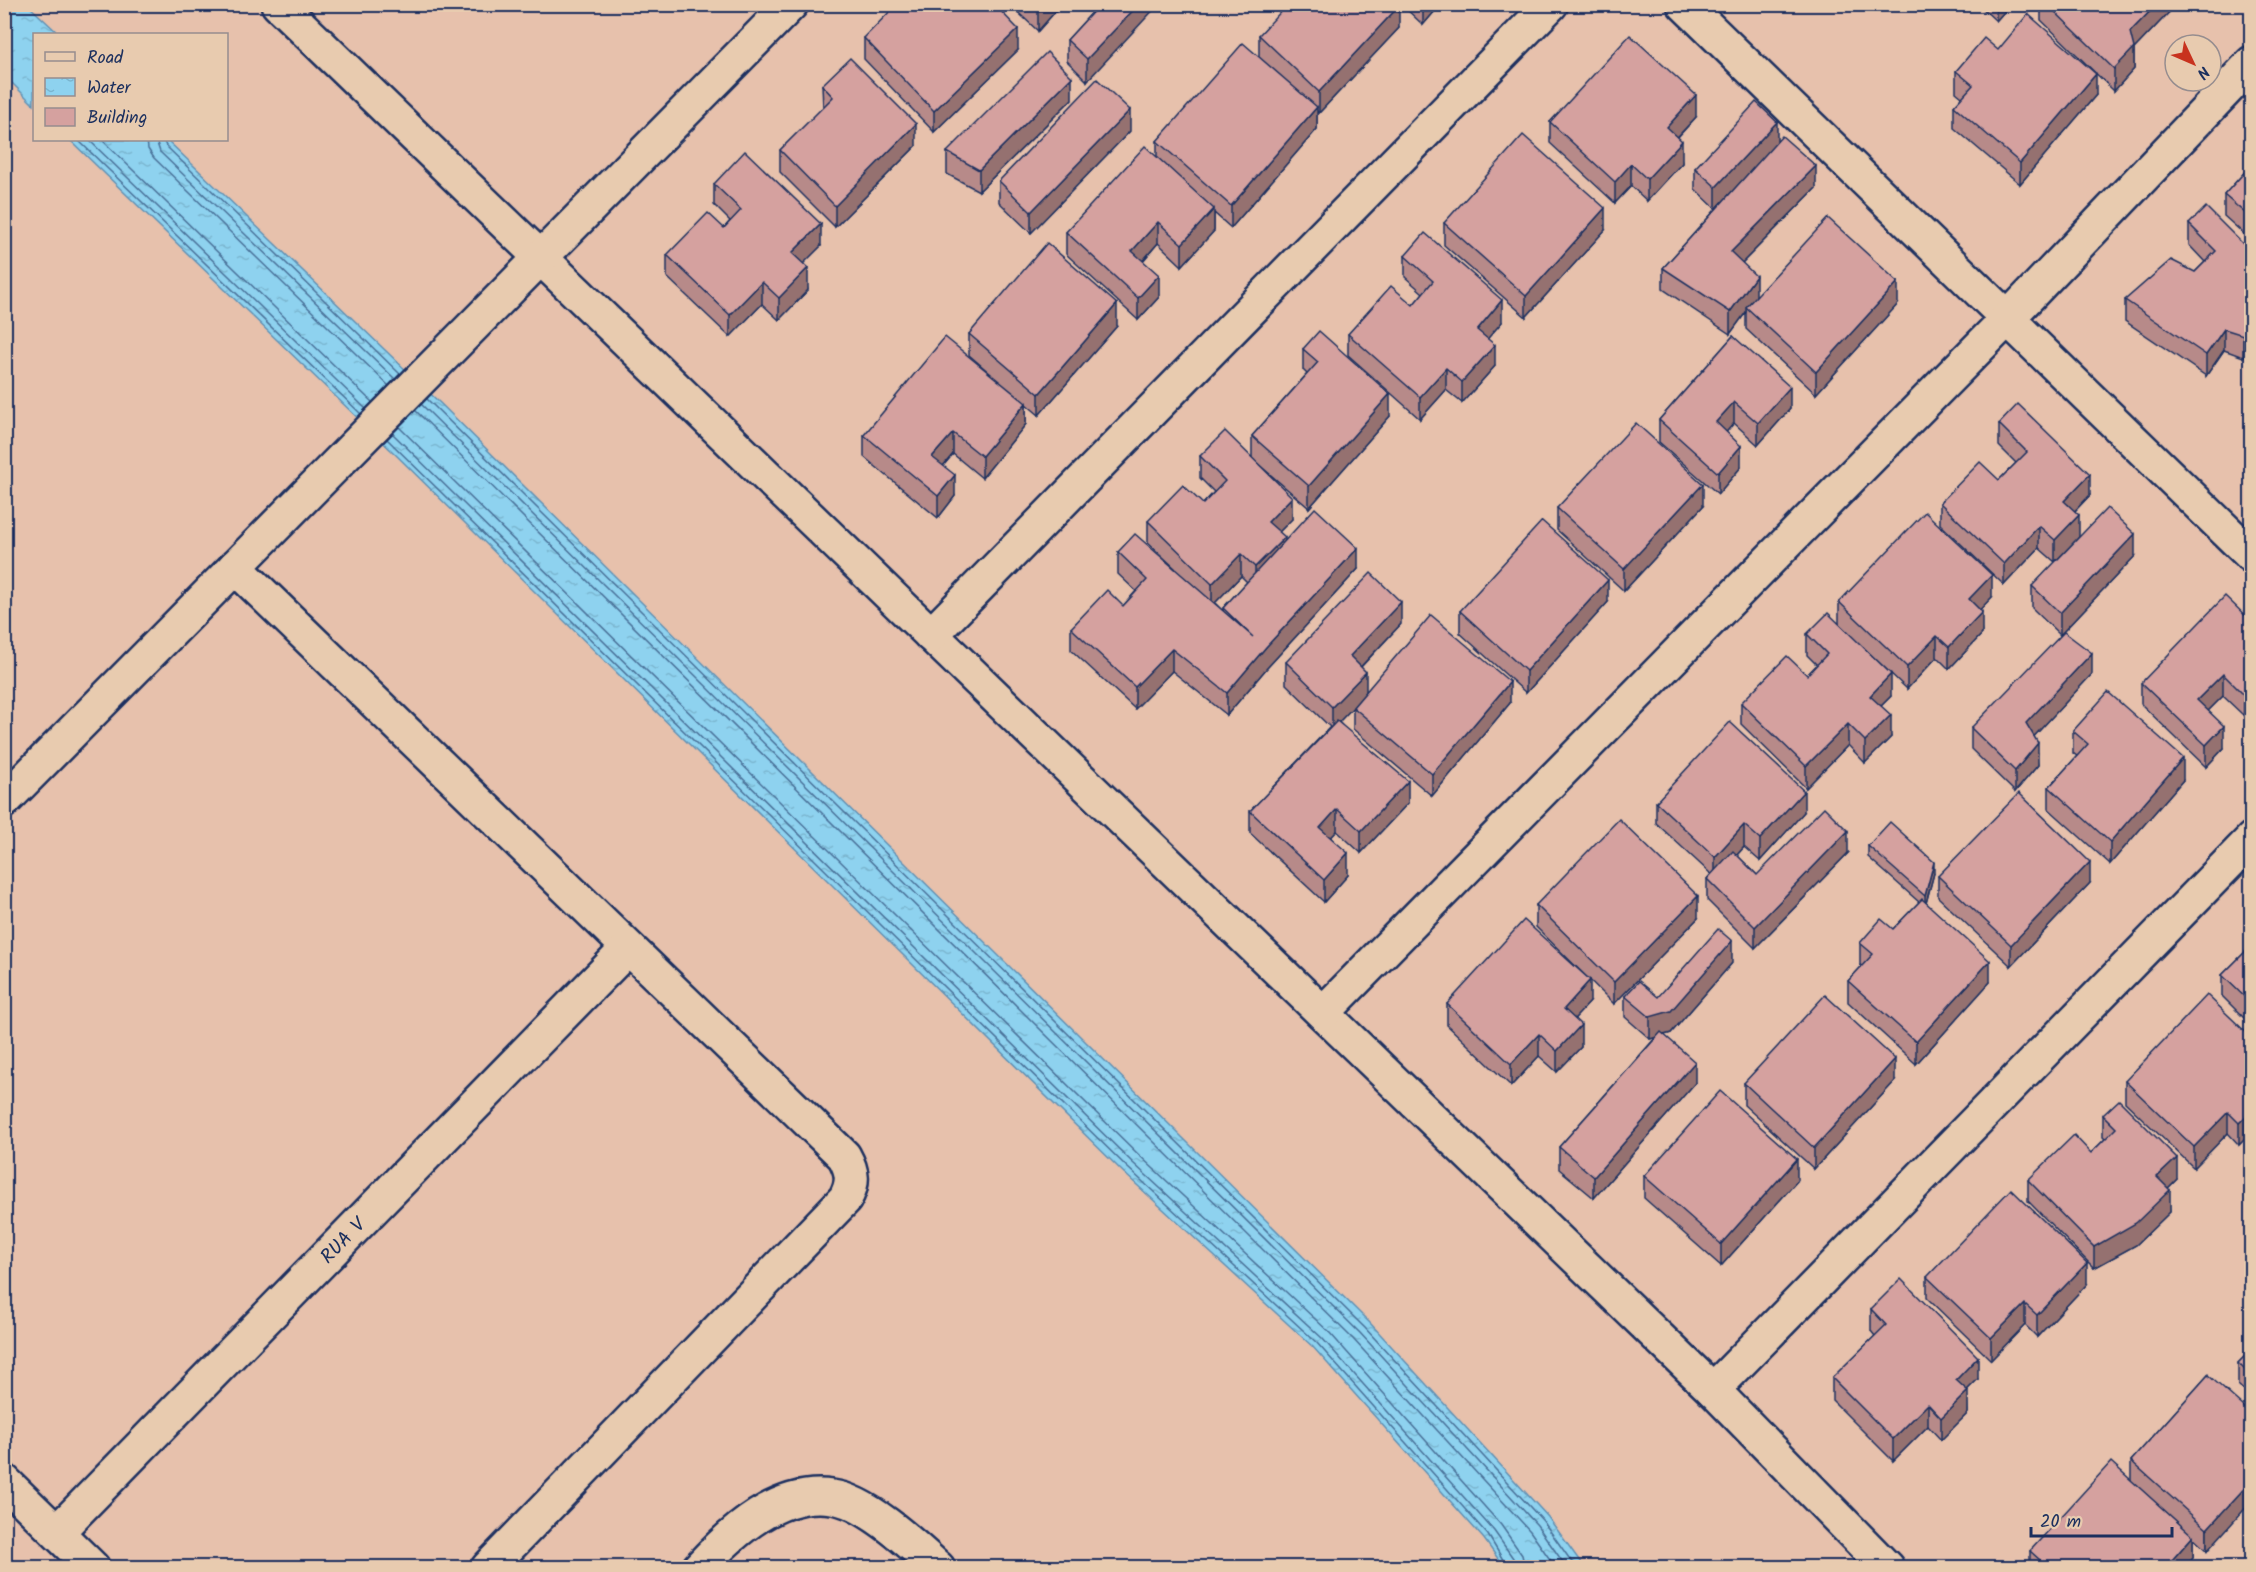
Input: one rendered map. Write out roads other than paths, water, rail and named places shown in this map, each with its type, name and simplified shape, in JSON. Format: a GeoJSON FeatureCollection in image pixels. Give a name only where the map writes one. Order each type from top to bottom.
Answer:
{"type":"FeatureCollection","features":[{"type":"Feature","properties":{"kind":"street"},"geometry":{"type":"LineString","coordinates":[[278,4],[1713,1390],[1887,1568]]}},
{"type":"Feature","properties":{"kind":"street"},"geometry":{"type":"LineString","coordinates":[[4,801],[791,4]]}},
{"type":"Feature","properties":{"kind":"street"},"geometry":{"type":"LineString","coordinates":[[931,635],[1551,4]]}},
{"type":"Feature","properties":{"kind":"street"},"geometry":{"type":"LineString","coordinates":[[1684,4],[2252,556]]}},
{"type":"Feature","properties":{"kind":"street"},"geometry":{"type":"LineString","coordinates":[[1323,1013],[2007,319],[2252,63]]}},
{"type":"Feature","properties":{"kind":"street"},"geometry":{"type":"LineString","coordinates":[[235,567],[844,1156],[850,1166],[851,1189],[845,1199],[488,1568]]}},
{"type":"Feature","properties":{"kind":"street"},"geometry":{"type":"LineString","coordinates":[[1713,1390],[2252,839]]}},
{"type":"Feature","properties":{"kind":"street","name":"RUA V"},"geometry":{"type":"LineString","coordinates":[[57,1532],[628,948]]}},
{"type":"Feature","properties":{"kind":"street"},"geometry":{"type":"LineString","coordinates":[[4,1481],[93,1568]]}},
{"type":"Feature","properties":{"kind":"street"},"geometry":{"type":"LineString","coordinates":[[699,1568],[723,1542],[762,1513],[801,1497],[833,1497],[871,1514],[908,1541],[938,1568]]}},
{"type":"Feature","properties":{"kind":"water"},"geometry":{"type":"Polygon","coordinates":[[[4,5],[28,5],[58,33],[33,33],[33,104],[5,76],[4,5]]]}},
{"type":"Feature","properties":{"kind":"water"},"geometry":{"type":"Polygon","coordinates":[[[71,141],[168,141],[440,403],[1370,1323],[1548,1517],[1584,1567],[1504,1567],[1484,1539],[1313,1347],[1124,1173],[393,452],[71,141]]]}}]}
